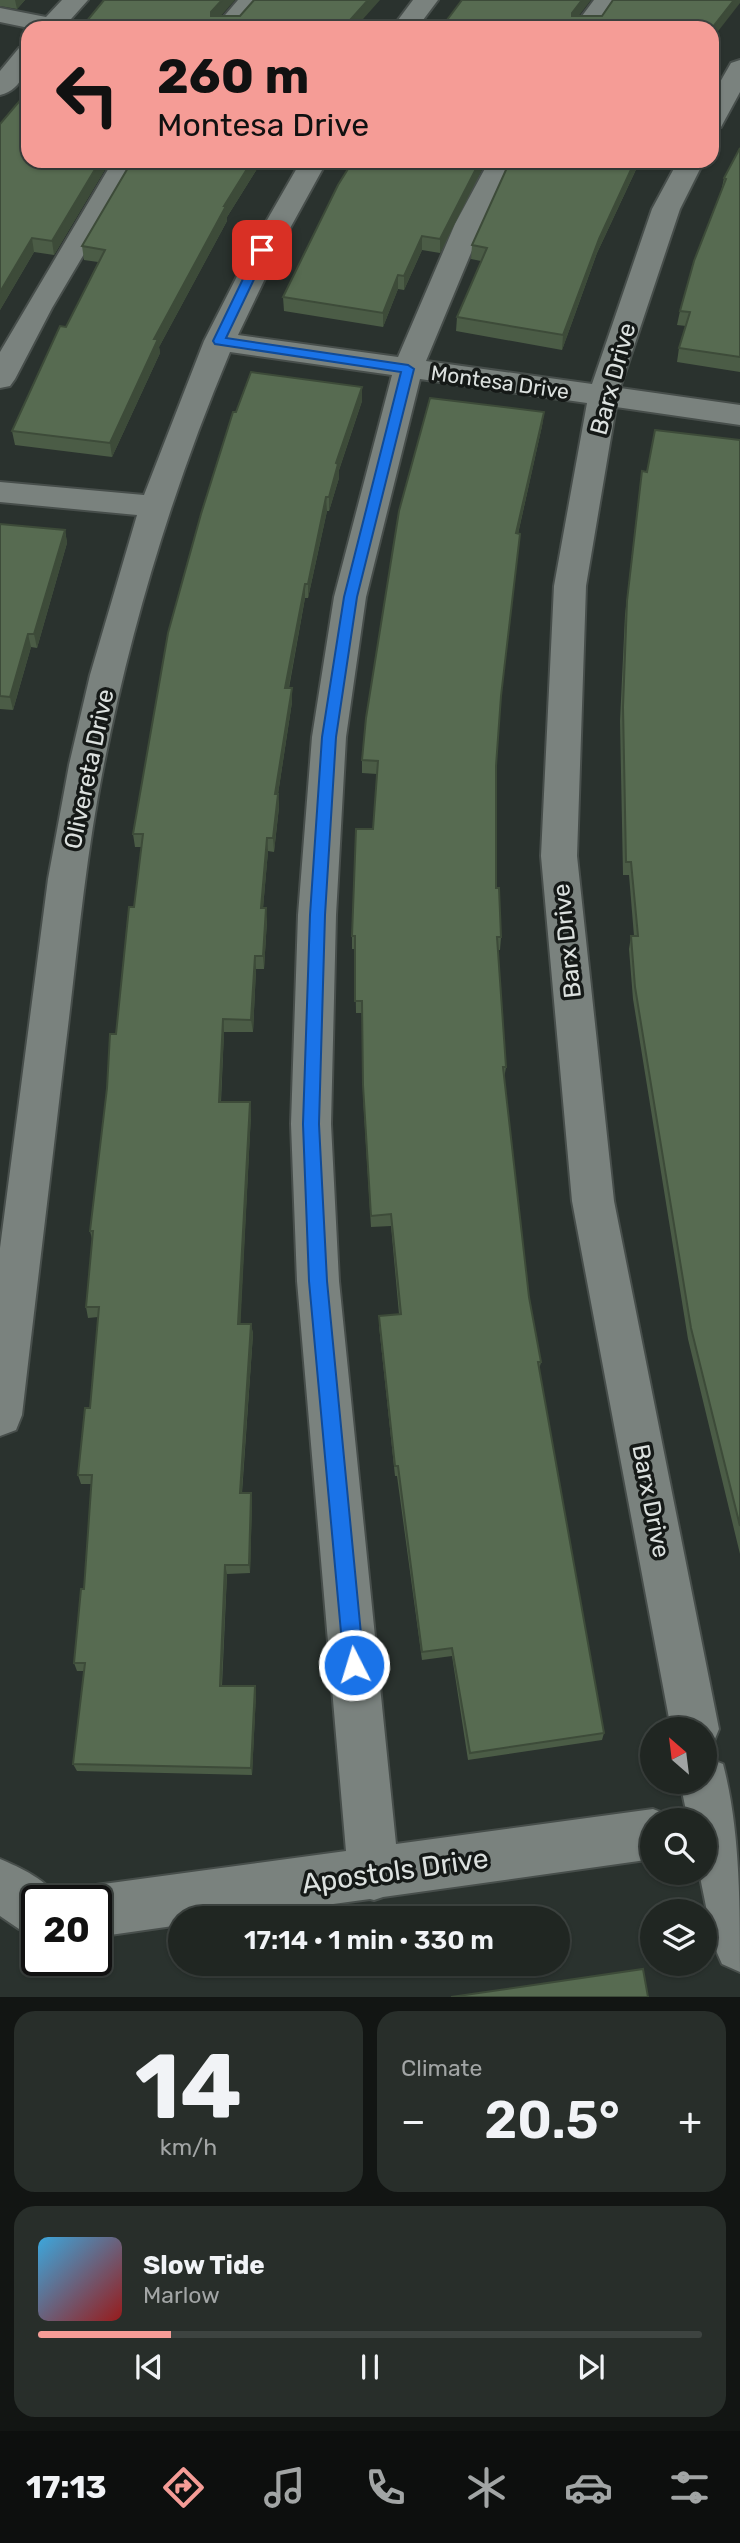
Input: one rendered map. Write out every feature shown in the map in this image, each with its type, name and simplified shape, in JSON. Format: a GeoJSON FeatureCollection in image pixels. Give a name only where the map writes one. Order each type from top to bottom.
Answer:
{"type":"FeatureCollection","features":[{"type":"Feature","properties":{"kind":"street"},"geometry":{"type":"LineString","coordinates":[[56,21],[76,0]]}},
{"type":"Feature","properties":{"kind":"street"},"geometry":{"type":"LineString","coordinates":[[232,21],[251,0]]}},
{"type":"Feature","properties":{"kind":"street"},"geometry":{"type":"LineString","coordinates":[[410,21],[426,0]]}},
{"type":"Feature","properties":{"kind":"street"},"geometry":{"type":"LineString","coordinates":[[590,21],[606,0]]}},
{"type":"Feature","properties":{"kind":"street"},"geometry":{"type":"LineString","coordinates":[[0,15],[25,21]]}},
{"type":"Feature","properties":{"kind":"street"},"geometry":{"type":"LineString","coordinates":[[0,87],[21,62]]}},
{"type":"Feature","properties":{"kind":"street"},"geometry":{"type":"LineString","coordinates":[[719,108],[740,68]]}},
{"type":"Feature","properties":{"kind":"street"},"geometry":{"type":"LineString","coordinates":[[0,379],[38,307],[121,168]]}},
{"type":"Feature","properties":{"kind":"street","name":"Olivereta Drive"},"geometry":{"type":"LineString","coordinates":[[0,1415],[70,855],[102,699],[154,506],[219,341],[273,228],[310,168]]}},
{"type":"Feature","properties":{"kind":"street"},"geometry":{"type":"LineString","coordinates":[[374,1875],[318,1281],[311,1124],[317,915],[329,737],[350,597],[408,369],[469,224],[498,168]]}},
{"type":"Feature","properties":{"kind":"street","name":"Barx Drive"},"geometry":{"type":"LineString","coordinates":[[687,168],[666,209],[603,396],[570,586],[559,856],[593,1200],[693,1717]]}},
{"type":"Feature","properties":{"kind":"street","name":"Montesa Drive"},"geometry":{"type":"LineString","coordinates":[[219,341],[740,415]]}},
{"type":"Feature","properties":{"kind":"street"},"geometry":{"type":"LineString","coordinates":[[0,492],[154,506]]}},
{"type":"Feature","properties":{"kind":"street","name":"Apostols Drive"},"geometry":{"type":"LineString","coordinates":[[112,1909],[374,1875],[640,1836]]}},
{"type":"Feature","properties":{"kind":"street"},"geometry":{"type":"LineString","coordinates":[[717,1849],[740,1946]]}},
{"type":"Feature","properties":{"kind":"street"},"geometry":{"type":"LineString","coordinates":[[0,1885],[21,1900]]}},
{"type":"Feature","properties":{"kind":"building"},"geometry":{"type":"Polygon","coordinates":[[[104,0],[222,0],[211,12],[211,16],[240,16],[254,0],[368,0],[349,21],[87,21],[104,0]]]}},
{"type":"Feature","properties":{"kind":"building"},"geometry":{"type":"Polygon","coordinates":[[[462,0],[582,0],[572,16],[602,16],[613,0],[734,0],[718,21],[446,21],[462,0]]]}},
{"type":"Feature","properties":{"kind":"building"},"geometry":{"type":"Polygon","coordinates":[[[21,99],[21,168],[96,168],[52,241],[32,238],[0,292],[0,124],[21,99]]]}},
{"type":"Feature","properties":{"kind":"building"},"geometry":{"type":"Polygon","coordinates":[[[740,148],[740,357],[679,348],[690,312],[680,311],[694,261],[726,179],[724,178],[740,148]]]}},
{"type":"Feature","properties":{"kind":"building"},"geometry":{"type":"Polygon","coordinates":[[[128,168],[248,168],[224,206],[154,339],[158,339],[110,443],[12,431],[60,326],[66,327],[105,250],[82,246],[128,168]]]}},
{"type":"Feature","properties":{"kind":"building"},"geometry":{"type":"Polygon","coordinates":[[[349,168],[476,168],[440,239],[422,236],[404,276],[398,275],[383,313],[283,297],[349,168]]]}},
{"type":"Feature","properties":{"kind":"building"},"geometry":{"type":"Polygon","coordinates":[[[507,168],[632,168],[599,239],[563,335],[457,317],[487,248],[472,245],[507,168]]]}},
{"type":"Feature","properties":{"kind":"building"},"geometry":{"type":"Polygon","coordinates":[[[251,372],[362,387],[336,463],[338,464],[329,497],[326,497],[308,584],[305,584],[285,688],[292,688],[275,794],[278,794],[273,838],[267,838],[261,908],[266,908],[263,956],[255,956],[251,1020],[223,1019],[219,1102],[250,1102],[238,1324],[251,1324],[240,1493],[251,1493],[249,1565],[225,1565],[220,1686],[255,1686],[251,1768],[73,1764],[85,1663],[74,1663],[81,1589],[84,1589],[92,1475],[78,1475],[85,1408],[90,1408],[99,1307],[86,1307],[93,1231],[90,1231],[107,1088],[110,1034],[116,1034],[129,907],[134,907],[143,834],[133,834],[168,633],[233,412],[236,412],[251,372]]]}},
{"type":"Feature","properties":{"kind":"building"},"geometry":{"type":"Polygon","coordinates":[[[430,398],[544,412],[516,533],[520,534],[501,696],[496,766],[496,888],[499,888],[501,937],[497,937],[506,1067],[503,1067],[529,1297],[541,1362],[538,1362],[604,1733],[470,1753],[452,1648],[422,1652],[398,1466],[395,1466],[379,1316],[401,1314],[391,1214],[371,1216],[363,1085],[362,1001],[355,1001],[355,936],[352,936],[356,829],[373,829],[378,761],[362,760],[366,718],[399,511],[430,398]]]}},
{"type":"Feature","properties":{"kind":"building"},"geometry":{"type":"Polygon","coordinates":[[[655,430],[740,440],[740,1526],[691,1328],[635,987],[631,936],[638,936],[631,862],[626,862],[623,707],[627,601],[642,471],[647,472],[655,430]]]}},
{"type":"Feature","properties":{"kind":"building"},"geometry":{"type":"Polygon","coordinates":[[[0,524],[65,530],[34,634],[28,634],[10,697],[0,696],[0,524]]]}},
{"type":"Feature","properties":{"kind":"building"},"geometry":{"type":"Polygon","coordinates":[[[640,1969],[640,1976],[644,1976],[648,1997],[451,1997],[640,1969]]]}},
{"type":"Feature","properties":{"kind":"route"},"geometry":{"type":"LineString","coordinates":[[262,250],[219,341],[408,369],[350,597],[329,737],[317,915],[311,1124],[318,1281],[354,1665]]}}]}
